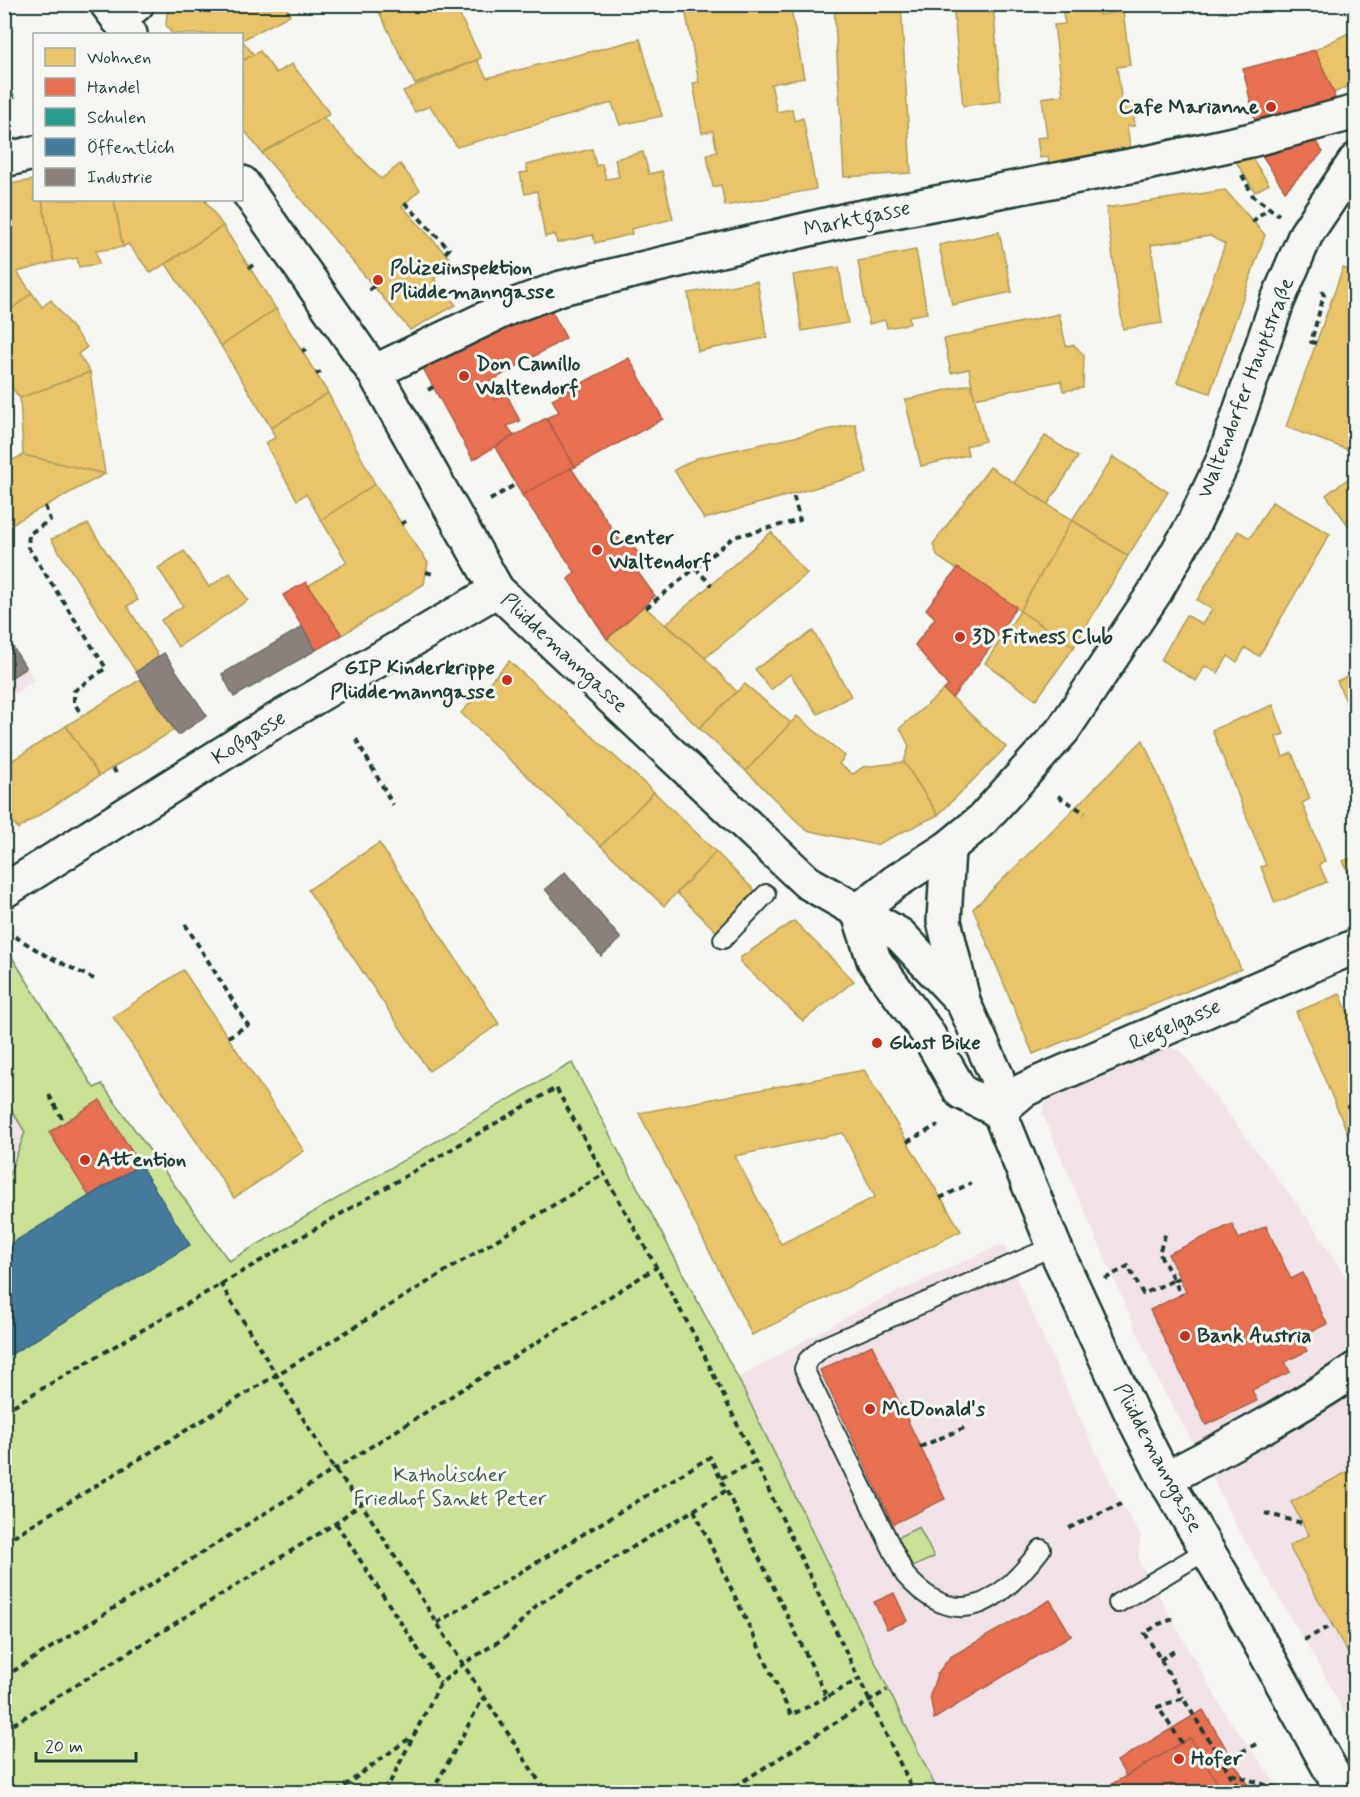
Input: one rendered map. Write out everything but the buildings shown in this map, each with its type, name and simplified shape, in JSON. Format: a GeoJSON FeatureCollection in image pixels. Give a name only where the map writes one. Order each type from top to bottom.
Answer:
{"type":"FeatureCollection","features":[{"type":"Feature","properties":{"kind":"main road","name":"Marktgasse"},"geometry":{"type":"LineString","coordinates":[[374,372],[510,307],[580,283],[847,220],[1195,153],[1356,112]]}},
{"type":"Feature","properties":{"kind":"main road"},"geometry":{"type":"LineString","coordinates":[[4,160],[33,153]]}},
{"type":"Feature","properties":{"kind":"main road","name":"Waltendorfer Hauptstraße"},"geometry":{"type":"LineString","coordinates":[[858,910],[895,882],[948,848],[982,820],[1063,730],[1155,592],[1192,526],[1224,459],[1277,302],[1306,234],[1351,176]]}},
{"type":"Feature","properties":{"kind":"main road","name":"Plüddemanngasse"},"geometry":{"type":"LineString","coordinates":[[243,184],[374,372],[497,590],[807,882],[900,935],[963,1002],[998,1077],[999,1111],[1054,1246],[1165,1479],[1343,1792]]}},
{"type":"Feature","properties":{"kind":"main road","name":"Koßgasse"},"geometry":{"type":"LineString","coordinates":[[4,891],[273,722],[497,590]]}},
{"type":"Feature","properties":{"kind":"main road"},"geometry":{"type":"LineString","coordinates":[[948,848],[944,921],[963,1002]]}},
{"type":"Feature","properties":{"kind":"main road"},"geometry":{"type":"LineString","coordinates":[[858,910],[874,960],[926,1031],[961,1092],[999,1111]]}},
{"type":"Feature","properties":{"kind":"main road","name":"Riegelgasse"},"geometry":{"type":"LineString","coordinates":[[999,1111],[1032,1086],[1356,946]]}},
{"type":"Feature","properties":{"kind":"main road"},"geometry":{"type":"LineString","coordinates":[[1165,1479],[1246,1437],[1356,1369]]}},
{"type":"Feature","properties":{"kind":"lane"},"geometry":{"type":"LineString","coordinates":[[723,939],[766,894]]}},
{"type":"Feature","properties":{"kind":"lane"},"geometry":{"type":"LineString","coordinates":[[1041,1549],[1018,1580],[972,1608],[947,1608],[920,1592],[905,1575],[804,1369],[808,1360],[823,1347],[1054,1246]]}},
{"type":"Feature","properties":{"kind":"lane"},"geometry":{"type":"LineString","coordinates":[[1118,1603],[1207,1550]]}},
{"type":"Feature","properties":{"kind":"path"},"geometry":{"type":"LineString","coordinates":[[1245,181],[1253,196],[1284,219]]}},
{"type":"Feature","properties":{"kind":"path"},"geometry":{"type":"LineString","coordinates":[[405,203],[449,249],[445,253]]}},
{"type":"Feature","properties":{"kind":"path"},"geometry":{"type":"LineString","coordinates":[[1252,222],[1268,208]]}},
{"type":"Feature","properties":{"kind":"path"},"geometry":{"type":"LineString","coordinates":[[1316,343],[1311,342],[1322,307]]}},
{"type":"Feature","properties":{"kind":"path"},"geometry":{"type":"LineString","coordinates":[[490,500],[516,484]]}},
{"type":"Feature","properties":{"kind":"path"},"geometry":{"type":"LineString","coordinates":[[646,608],[734,537],[800,520],[793,494]]}},
{"type":"Feature","properties":{"kind":"path"},"geometry":{"type":"LineString","coordinates":[[45,506],[50,520],[29,534],[28,547],[106,668],[74,690],[74,703],[82,715]]}},
{"type":"Feature","properties":{"kind":"path"},"geometry":{"type":"LineString","coordinates":[[401,524],[406,521]]}},
{"type":"Feature","properties":{"kind":"path"},"geometry":{"type":"LineString","coordinates":[[695,568],[712,585]]}},
{"type":"Feature","properties":{"kind":"path"},"geometry":{"type":"LineString","coordinates":[[426,572],[433,573]]}},
{"type":"Feature","properties":{"kind":"path"},"geometry":{"type":"LineString","coordinates":[[356,739],[393,805]]}},
{"type":"Feature","properties":{"kind":"path"},"geometry":{"type":"LineString","coordinates":[[113,768],[116,773]]}},
{"type":"Feature","properties":{"kind":"path"},"geometry":{"type":"LineString","coordinates":[[1058,796],[1085,813]]}},
{"type":"Feature","properties":{"kind":"path"},"geometry":{"type":"LineString","coordinates":[[185,924],[248,1025],[228,1037]]}},
{"type":"Feature","properties":{"kind":"path"},"geometry":{"type":"LineString","coordinates":[[6,931],[45,955],[94,978]]}},
{"type":"Feature","properties":{"kind":"path"},"geometry":{"type":"LineString","coordinates":[[4,1411],[556,1088],[696,1338],[914,1792]]}},
{"type":"Feature","properties":{"kind":"path"},"geometry":{"type":"LineString","coordinates":[[49,1095],[64,1122]]}},
{"type":"Feature","properties":{"kind":"path"},"geometry":{"type":"LineString","coordinates":[[907,1142],[938,1125]]}},
{"type":"Feature","properties":{"kind":"path"},"geometry":{"type":"LineString","coordinates":[[4,1542],[604,1174]]}},
{"type":"Feature","properties":{"kind":"path"},"geometry":{"type":"LineString","coordinates":[[940,1198],[971,1182]]}},
{"type":"Feature","properties":{"kind":"path"},"geometry":{"type":"LineString","coordinates":[[1166,1232],[1159,1253],[1181,1295]]}},
{"type":"Feature","properties":{"kind":"path"},"geometry":{"type":"LineString","coordinates":[[1111,1276],[1128,1266],[1143,1293],[1179,1278]]}},
{"type":"Feature","properties":{"kind":"path"},"geometry":{"type":"LineString","coordinates":[[4,1677],[657,1267]]}},
{"type":"Feature","properties":{"kind":"path"},"geometry":{"type":"LineString","coordinates":[[220,1283],[334,1469],[361,1503],[483,1698],[546,1792]]}},
{"type":"Feature","properties":{"kind":"path"},"geometry":{"type":"LineString","coordinates":[[920,1448],[966,1427]]}},
{"type":"Feature","properties":{"kind":"path"},"geometry":{"type":"LineString","coordinates":[[437,1623],[710,1457],[827,1697]]}},
{"type":"Feature","properties":{"kind":"path"},"geometry":{"type":"LineString","coordinates":[[722,1478],[755,1462]]}},
{"type":"Feature","properties":{"kind":"path"},"geometry":{"type":"LineString","coordinates":[[386,1792],[411,1736],[440,1684],[463,1664],[509,1635],[537,1605],[728,1490]]}},
{"type":"Feature","properties":{"kind":"path"},"geometry":{"type":"LineString","coordinates":[[4,1730],[336,1523],[361,1503]]}},
{"type":"Feature","properties":{"kind":"path"},"geometry":{"type":"LineString","coordinates":[[1069,1528],[1121,1504]]}},
{"type":"Feature","properties":{"kind":"path"},"geometry":{"type":"LineString","coordinates":[[694,1509],[791,1715],[859,1679]]}},
{"type":"Feature","properties":{"kind":"path"},"geometry":{"type":"LineString","coordinates":[[1265,1512],[1302,1523]]}},
{"type":"Feature","properties":{"kind":"path"},"geometry":{"type":"LineString","coordinates":[[336,1523],[440,1684]]}},
{"type":"Feature","properties":{"kind":"path"},"geometry":{"type":"LineString","coordinates":[[1173,1619],[1159,1623],[1145,1633],[1241,1792]]}},
{"type":"Feature","properties":{"kind":"path"},"geometry":{"type":"LineString","coordinates":[[1304,1641],[1332,1625]]}},
{"type":"Feature","properties":{"kind":"path"},"geometry":{"type":"LineString","coordinates":[[1160,1660],[1174,1651]]}},
{"type":"Feature","properties":{"kind":"path"},"geometry":{"type":"LineString","coordinates":[[726,1792],[887,1690]]}},
{"type":"Feature","properties":{"kind":"path"},"geometry":{"type":"LineString","coordinates":[[432,1792],[483,1698]]}},
{"type":"Feature","properties":{"kind":"path"},"geometry":{"type":"LineString","coordinates":[[1182,1743],[1158,1707],[1183,1698]]}},
{"type":"Feature","properties":{"kind":"path"},"geometry":{"type":"LineString","coordinates":[[336,1792],[411,1736]]}},
{"type":"Feature","properties":{"kind":"path"},"geometry":{"type":"LineString","coordinates":[[1222,1762],[1258,1743]]}},
{"type":"Feature","properties":{"kind":"path"},"geometry":{"type":"LineString","coordinates":[[1230,1774],[1288,1792]]}},
{"type":"Feature","properties":{"kind":"shaded area"},"geometry":{"type":"Polygon","coordinates":[[[4,633],[34,680],[5,700],[4,700],[4,633]]]}},
{"type":"Feature","properties":{"kind":"shaded area"},"geometry":{"type":"Polygon","coordinates":[[[1146,1044],[1180,1050],[1311,1223],[1355,1292],[1355,1735],[1324,1674],[1239,1531],[1203,1459],[1160,1385],[1042,1113],[1046,1096],[1146,1044]]]}},
{"type":"Feature","properties":{"kind":"shaded area"},"geometry":{"type":"Polygon","coordinates":[[[5,1099],[25,1132],[5,1189],[5,1099]]]}},
{"type":"Feature","properties":{"kind":"shaded area"},"geometry":{"type":"Polygon","coordinates":[[[1005,1245],[1010,1264],[1075,1408],[1121,1504],[1141,1536],[1138,1559],[1226,1715],[1282,1792],[939,1792],[738,1378],[859,1310],[995,1247],[1005,1245]]]}},
{"type":"Feature","properties":{"kind":"green space","name":"Katholischer Friedhof Sankt Peter"},"geometry":{"type":"Polygon","coordinates":[[[5,946],[94,1088],[102,1084],[229,1261],[572,1063],[738,1378],[938,1792],[5,1792],[4,1189],[25,1132],[5,1099],[5,946]]]}},
{"type":"Feature","properties":{"kind":"green space"},"geometry":{"type":"Polygon","coordinates":[[[919,1527],[934,1557],[913,1567],[898,1537],[919,1527]]]}},
{"type":"Feature","properties":{"kind":"place","name":"Cafe Marianne"},"geometry":{"type":"Point","coordinates":[1271,107]}},
{"type":"Feature","properties":{"kind":"place","name":"Polizeiinspektion Plüddemanngasse"},"geometry":{"type":"Point","coordinates":[378,280]}},
{"type":"Feature","properties":{"kind":"place","name":"Don Camillo Waltendorf"},"geometry":{"type":"Point","coordinates":[464,376]}},
{"type":"Feature","properties":{"kind":"place","name":"Center Waltendorf"},"geometry":{"type":"Point","coordinates":[597,550]}},
{"type":"Feature","properties":{"kind":"place","name":"3D Fitness Club"},"geometry":{"type":"Point","coordinates":[960,637]}},
{"type":"Feature","properties":{"kind":"place","name":"GIP Kinderkrippe Plüddemanngasse"},"geometry":{"type":"Point","coordinates":[507,680]}},
{"type":"Feature","properties":{"kind":"place","name":"Ghost Bike"},"geometry":{"type":"Point","coordinates":[877,1043]}},
{"type":"Feature","properties":{"kind":"place","name":"Attention"},"geometry":{"type":"Point","coordinates":[85,1160]}},
{"type":"Feature","properties":{"kind":"place","name":"Bank Austria"},"geometry":{"type":"Point","coordinates":[1185,1336]}},
{"type":"Feature","properties":{"kind":"place","name":"McDonald's"},"geometry":{"type":"Point","coordinates":[870,1409]}},
{"type":"Feature","properties":{"kind":"place","name":"Hofer"},"geometry":{"type":"Point","coordinates":[1179,1759]}}]}
